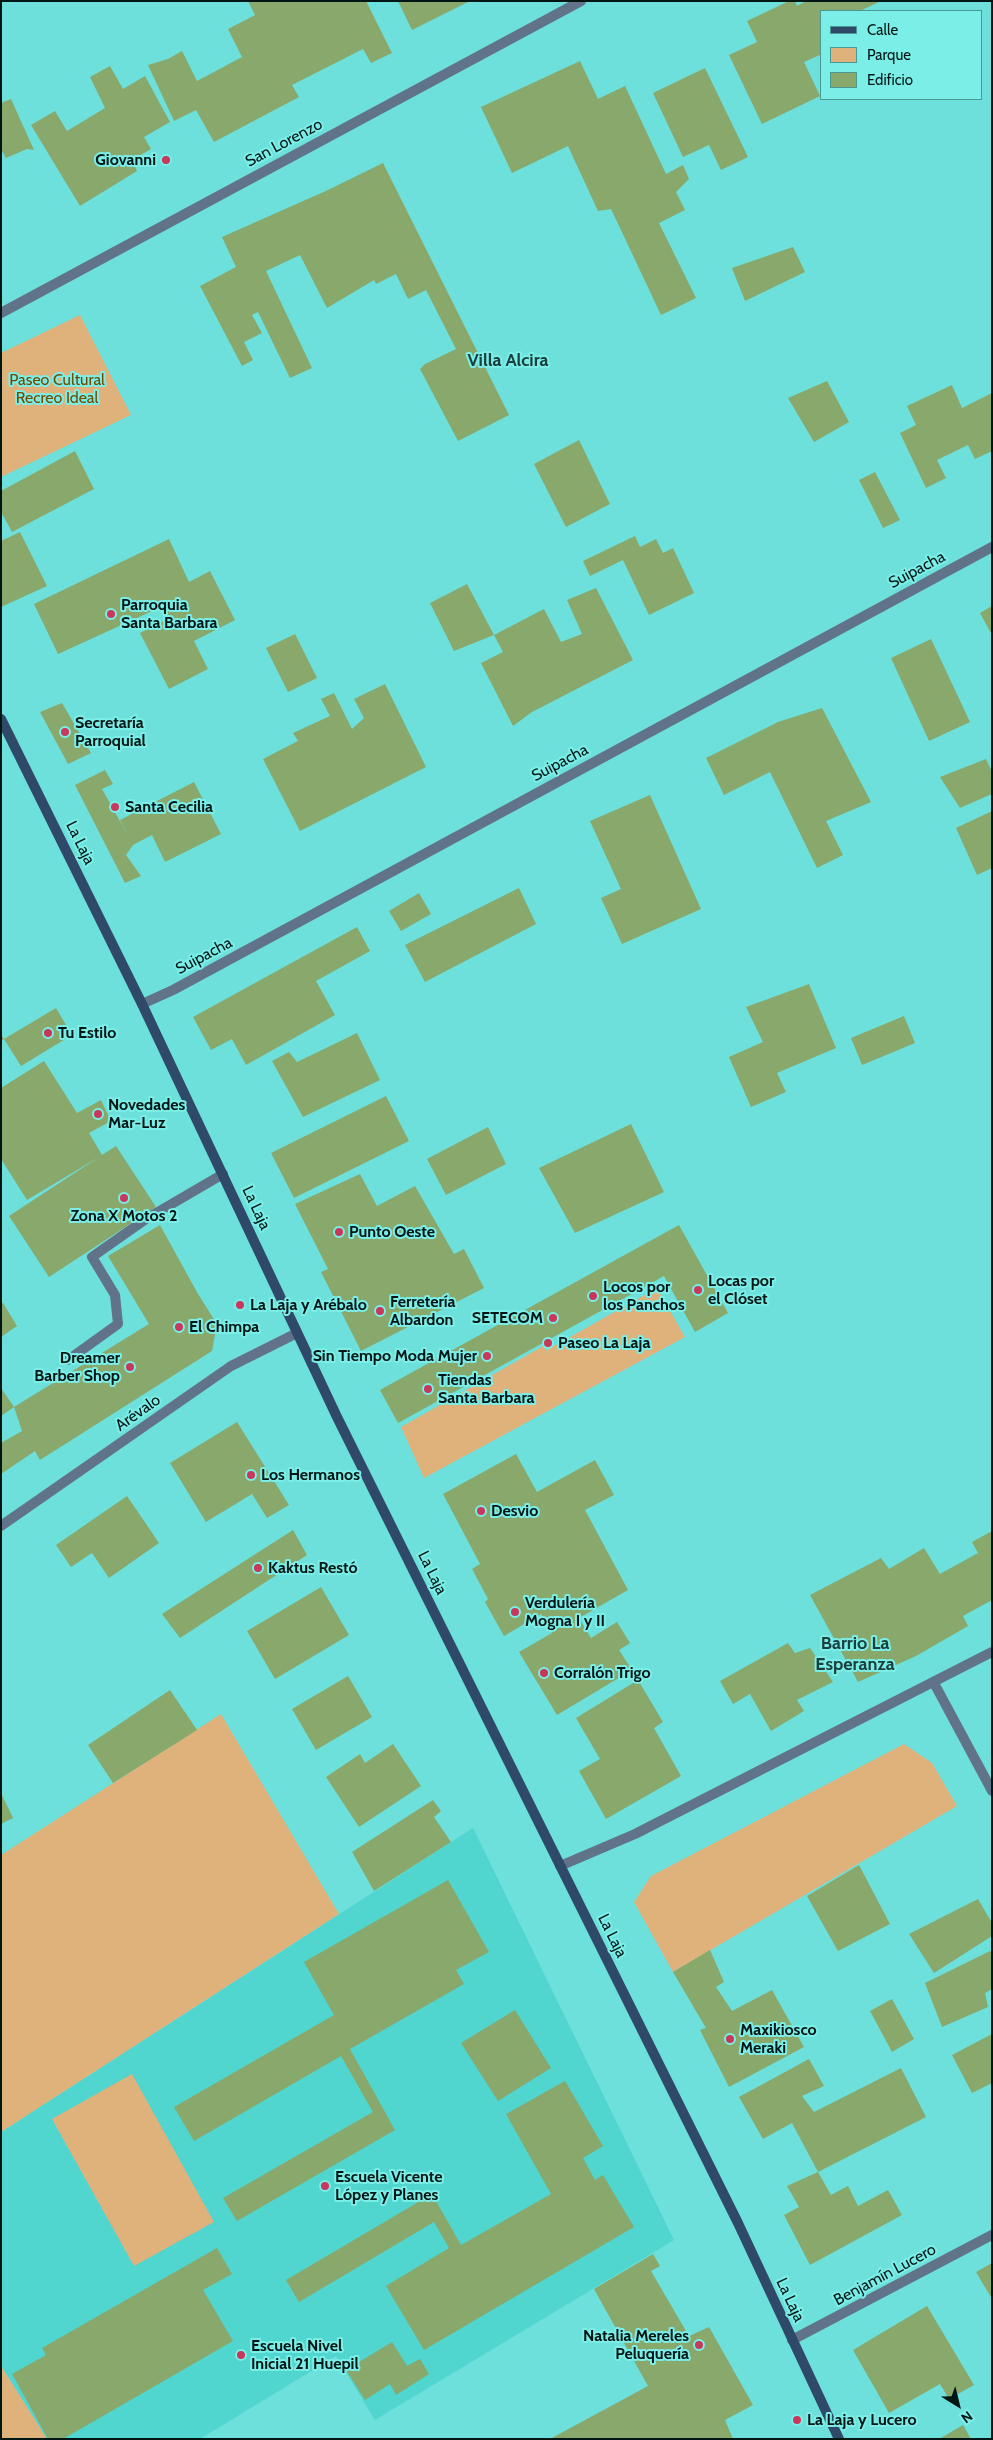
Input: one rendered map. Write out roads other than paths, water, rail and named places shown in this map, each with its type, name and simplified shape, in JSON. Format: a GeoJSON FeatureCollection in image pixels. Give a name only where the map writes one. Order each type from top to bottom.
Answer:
{"type":"FeatureCollection","features":[{"type":"Feature","properties":{"kind":"main road","name":"La Laja"},"geometry":{"type":"LineString","coordinates":[[1,719],[142,1004],[297,1333],[738,2223],[838,2439]]}},
{"type":"Feature","properties":{"kind":"street","name":"San Lorenzo"},"geometry":{"type":"LineString","coordinates":[[1,313],[581,1]]}},
{"type":"Feature","properties":{"kind":"street","name":"Suipacha"},"geometry":{"type":"LineString","coordinates":[[142,1004],[181,985],[992,547]]}},
{"type":"Feature","properties":{"kind":"street"},"geometry":{"type":"LineString","coordinates":[[68,1360],[118,1324],[115,1295],[92,1257],[146,1220],[223,1174]]}},
{"type":"Feature","properties":{"kind":"street","name":"Arévalo"},"geometry":{"type":"LineString","coordinates":[[1,1526],[231,1366],[297,1333]]}},
{"type":"Feature","properties":{"kind":"street"},"geometry":{"type":"LineString","coordinates":[[560,1866],[635,1834],[992,1652]]}},
{"type":"Feature","properties":{"kind":"street"},"geometry":{"type":"LineString","coordinates":[[934,1683],[992,1791]]}},
{"type":"Feature","properties":{"kind":"street","name":"Benjamín Lucero"},"geometry":{"type":"LineString","coordinates":[[792,2340],[992,2235]]}},
{"type":"Feature","properties":{"kind":"place","name":"Giovanni"},"geometry":{"type":"Point","coordinates":[166,160]}},
{"type":"Feature","properties":{"kind":"place","name":"Parroquia Santa Barbara"},"geometry":{"type":"Point","coordinates":[111,614]}},
{"type":"Feature","properties":{"kind":"place","name":"Secretaría Parroquial"},"geometry":{"type":"Point","coordinates":[65,732]}},
{"type":"Feature","properties":{"kind":"place","name":"Santa Cecilia"},"geometry":{"type":"Point","coordinates":[115,807]}},
{"type":"Feature","properties":{"kind":"place","name":"Tu Estilo"},"geometry":{"type":"Point","coordinates":[48,1033]}},
{"type":"Feature","properties":{"kind":"place","name":"Novedades Mar-Luz"},"geometry":{"type":"Point","coordinates":[98,1114]}},
{"type":"Feature","properties":{"kind":"place","name":"Zona X Motos 2"},"geometry":{"type":"Point","coordinates":[124,1198]}},
{"type":"Feature","properties":{"kind":"place","name":"Punto Oeste"},"geometry":{"type":"Point","coordinates":[339,1232]}},
{"type":"Feature","properties":{"kind":"place","name":"Locas por el Clóset"},"geometry":{"type":"Point","coordinates":[698,1290]}},
{"type":"Feature","properties":{"kind":"place","name":"Locos por los Panchos"},"geometry":{"type":"Point","coordinates":[593,1296]}},
{"type":"Feature","properties":{"kind":"place","name":"La Laja y Arébalo"},"geometry":{"type":"Point","coordinates":[240,1305]}},
{"type":"Feature","properties":{"kind":"place","name":"Ferretería Albardon"},"geometry":{"type":"Point","coordinates":[380,1311]}},
{"type":"Feature","properties":{"kind":"place","name":"SETECOM"},"geometry":{"type":"Point","coordinates":[553,1318]}},
{"type":"Feature","properties":{"kind":"place","name":"El Chimpa"},"geometry":{"type":"Point","coordinates":[179,1327]}},
{"type":"Feature","properties":{"kind":"place","name":"Paseo La Laja"},"geometry":{"type":"Point","coordinates":[548,1343]}},
{"type":"Feature","properties":{"kind":"place","name":"Sin Tiempo Moda Mujer"},"geometry":{"type":"Point","coordinates":[487,1356]}},
{"type":"Feature","properties":{"kind":"place","name":"Dreamer Barber Shop"},"geometry":{"type":"Point","coordinates":[130,1367]}},
{"type":"Feature","properties":{"kind":"place","name":"Tiendas Santa Barbara"},"geometry":{"type":"Point","coordinates":[428,1389]}},
{"type":"Feature","properties":{"kind":"place","name":"Los Hermanos"},"geometry":{"type":"Point","coordinates":[251,1475]}},
{"type":"Feature","properties":{"kind":"place","name":"Desvio"},"geometry":{"type":"Point","coordinates":[481,1511]}},
{"type":"Feature","properties":{"kind":"place","name":"Kaktus Restó"},"geometry":{"type":"Point","coordinates":[258,1568]}},
{"type":"Feature","properties":{"kind":"place","name":"Verdulería Mogna I y II"},"geometry":{"type":"Point","coordinates":[515,1612]}},
{"type":"Feature","properties":{"kind":"place","name":"Corralón Trigo"},"geometry":{"type":"Point","coordinates":[544,1673]}},
{"type":"Feature","properties":{"kind":"place","name":"Maxikiosco Meraki"},"geometry":{"type":"Point","coordinates":[730,2039]}},
{"type":"Feature","properties":{"kind":"place","name":"Escuela Vicente López y Planes"},"geometry":{"type":"Point","coordinates":[325,2186]}},
{"type":"Feature","properties":{"kind":"place","name":"Natalia Mereles Peluquería"},"geometry":{"type":"Point","coordinates":[699,2345]}},
{"type":"Feature","properties":{"kind":"place","name":"Escuela Nivel Inicial 21 Huepil"},"geometry":{"type":"Point","coordinates":[241,2355]}},
{"type":"Feature","properties":{"kind":"place","name":"La Laja y Lucero"},"geometry":{"type":"Point","coordinates":[797,2420]}},
{"type":"Feature","properties":{"kind":"district","name":"Villa Alcira"},"geometry":{"type":"Point","coordinates":[508,361]}},
{"type":"Feature","properties":{"kind":"district","name":"Barrio La Esperanza"},"geometry":{"type":"Point","coordinates":[855,1654]}},
{"type":"Feature","properties":{"kind":"park label","name":"Paseo Cultural Recreo Ideal"},"geometry":{"type":"Point","coordinates":[57,389]}}]}
